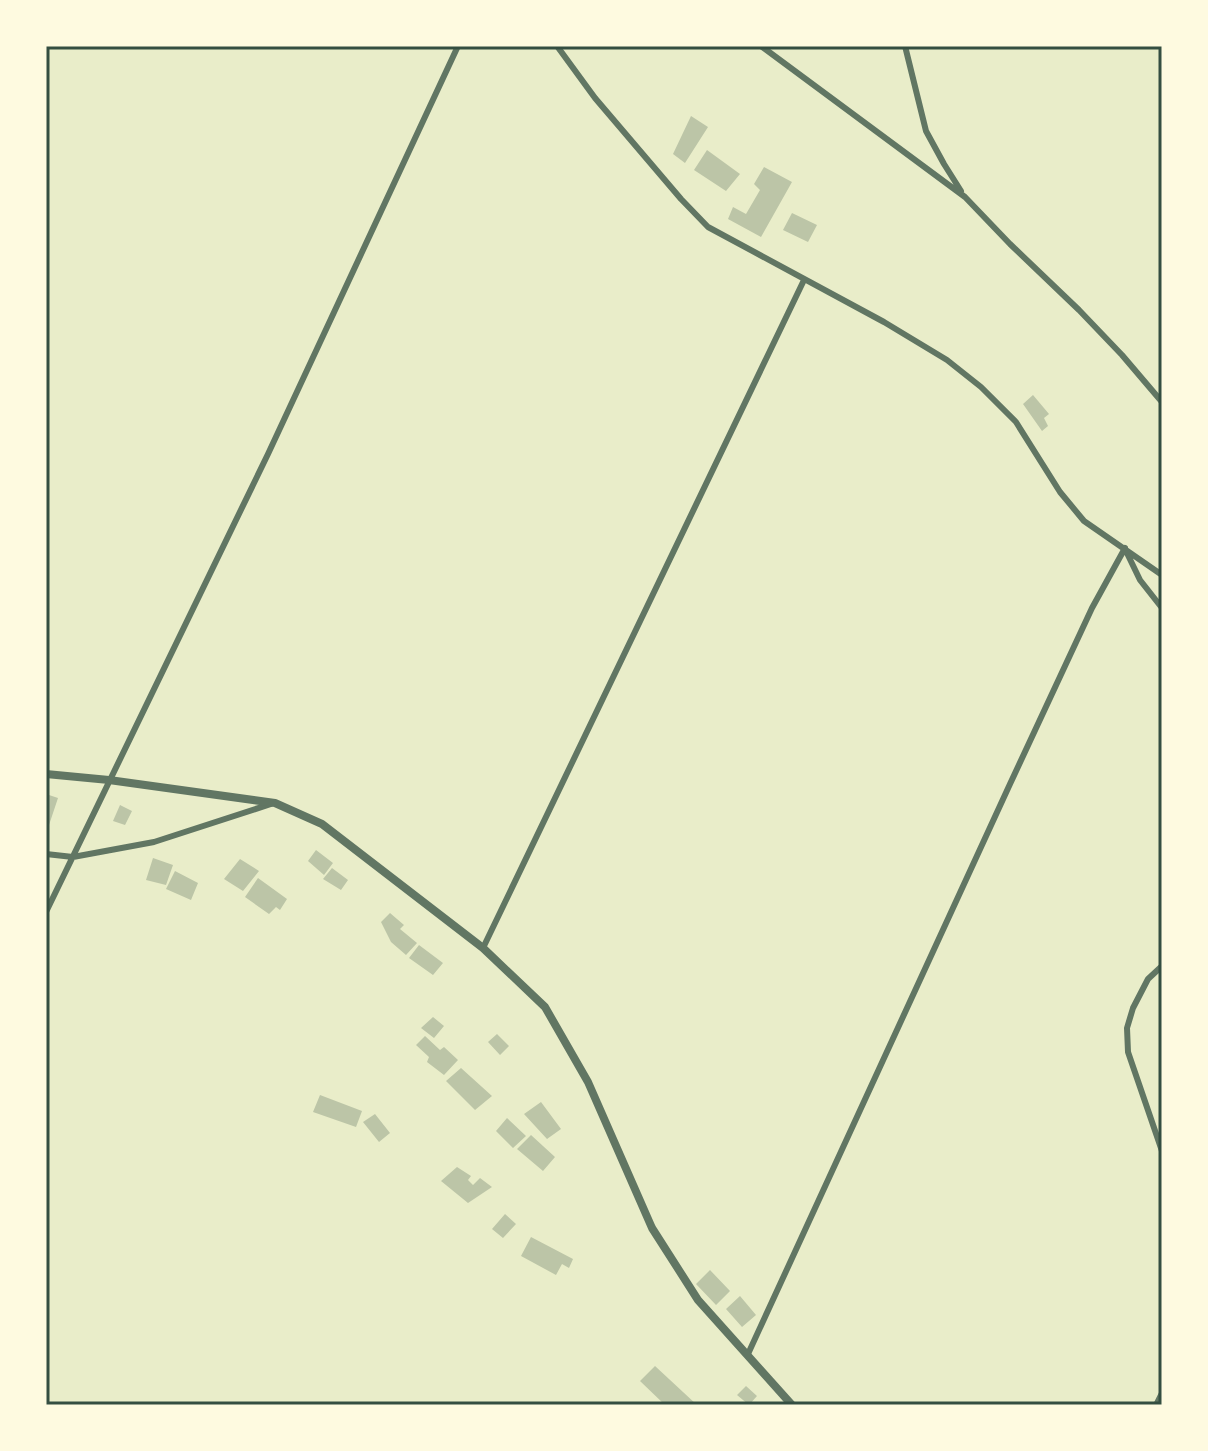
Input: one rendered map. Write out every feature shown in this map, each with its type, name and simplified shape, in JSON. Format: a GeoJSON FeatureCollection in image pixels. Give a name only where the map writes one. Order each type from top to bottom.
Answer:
{"type":"FeatureCollection","features":[{"type":"Feature","properties":{"kind":"street"},"geometry":{"type":"LineString","coordinates":[[46,912],[268,454],[458,46]]}},
{"type":"Feature","properties":{"kind":"street"},"geometry":{"type":"LineString","coordinates":[[557,46],[595,98],[708,227],[884,322],[947,360],[981,387],[1016,422],[1060,492],[1084,521],[1162,575]]}},
{"type":"Feature","properties":{"kind":"street"},"geometry":{"type":"LineString","coordinates":[[761,46],[965,197],[1079,310],[1162,402]]}},
{"type":"Feature","properties":{"kind":"street"},"geometry":{"type":"LineString","coordinates":[[905,46],[926,131],[965,197]]}},
{"type":"Feature","properties":{"kind":"street"},"geometry":{"type":"LineString","coordinates":[[483,948],[804,280]]}},
{"type":"Feature","properties":{"kind":"street"},"geometry":{"type":"LineString","coordinates":[[1125,548],[1140,580],[1162,608]]}},
{"type":"Feature","properties":{"kind":"street"},"geometry":{"type":"LineString","coordinates":[[748,1354],[1092,608],[1125,548]]}},
{"type":"Feature","properties":{"kind":"street"},"geometry":{"type":"LineString","coordinates":[[46,774],[275,803],[322,824],[483,948],[545,1007],[588,1082],[652,1228],[698,1300],[792,1405]]}},
{"type":"Feature","properties":{"kind":"street"},"geometry":{"type":"LineString","coordinates":[[46,854],[73,857],[154,842],[275,803]]}},
{"type":"Feature","properties":{"kind":"street"},"geometry":{"type":"LineString","coordinates":[[1162,966],[1148,979],[1127,1028],[1128,1052],[1162,1151]]}},
{"type":"Feature","properties":{"kind":"street"},"geometry":{"type":"LineString","coordinates":[[1156,1405],[1162,1393]]}},
{"type":"Feature","properties":{"kind":"building"},"geometry":{"type":"Polygon","coordinates":[[[691,116],[708,127],[685,163],[673,154],[691,116]]]}},
{"type":"Feature","properties":{"kind":"building"},"geometry":{"type":"Polygon","coordinates":[[[707,150],[740,174],[726,191],[694,170],[707,150]]]}},
{"type":"Feature","properties":{"kind":"building"},"geometry":{"type":"Polygon","coordinates":[[[764,167],[792,182],[761,237],[728,219],[733,207],[746,214],[760,190],[754,184],[764,167]]]}},
{"type":"Feature","properties":{"kind":"building"},"geometry":{"type":"Polygon","coordinates":[[[792,213],[817,225],[808,242],[783,230],[792,213]]]}},
{"type":"Feature","properties":{"kind":"building"},"geometry":{"type":"Polygon","coordinates":[[[1033,395],[1049,414],[1044,418],[1048,426],[1042,431],[1023,404],[1033,395]]]}},
{"type":"Feature","properties":{"kind":"building"},"geometry":{"type":"Polygon","coordinates":[[[46,794],[58,798],[47,831],[46,831],[46,794]]]}},
{"type":"Feature","properties":{"kind":"building"},"geometry":{"type":"Polygon","coordinates":[[[120,805],[132,811],[125,825],[113,821],[120,805]]]}},
{"type":"Feature","properties":{"kind":"building"},"geometry":{"type":"Polygon","coordinates":[[[316,850],[333,863],[324,875],[308,861],[316,850]]]}},
{"type":"Feature","properties":{"kind":"building"},"geometry":{"type":"Polygon","coordinates":[[[153,858],[173,865],[166,885],[146,880],[153,858]]]}},
{"type":"Feature","properties":{"kind":"building"},"geometry":{"type":"Polygon","coordinates":[[[240,859],[259,871],[243,891],[224,879],[240,859]]]}},
{"type":"Feature","properties":{"kind":"building"},"geometry":{"type":"Polygon","coordinates":[[[332,868],[348,880],[341,890],[323,879],[332,868]]]}},
{"type":"Feature","properties":{"kind":"building"},"geometry":{"type":"Polygon","coordinates":[[[175,871],[198,883],[191,900],[166,889],[175,871]]]}},
{"type":"Feature","properties":{"kind":"building"},"geometry":{"type":"Polygon","coordinates":[[[258,878],[287,899],[280,910],[276,907],[269,914],[245,897],[258,878]]]}},
{"type":"Feature","properties":{"kind":"building"},"geometry":{"type":"Polygon","coordinates":[[[390,913],[404,925],[400,929],[417,943],[406,955],[391,942],[381,922],[390,913]]]}},
{"type":"Feature","properties":{"kind":"building"},"geometry":{"type":"Polygon","coordinates":[[[419,945],[443,963],[433,975],[409,958],[419,945]]]}},
{"type":"Feature","properties":{"kind":"building"},"geometry":{"type":"Polygon","coordinates":[[[433,1017],[444,1026],[434,1038],[421,1028],[433,1017]]]}},
{"type":"Feature","properties":{"kind":"building"},"geometry":{"type":"Polygon","coordinates":[[[497,1034],[509,1046],[500,1055],[488,1042],[497,1034]]]}},
{"type":"Feature","properties":{"kind":"building"},"geometry":{"type":"Polygon","coordinates":[[[425,1036],[440,1050],[444,1047],[458,1060],[444,1075],[427,1062],[429,1057],[416,1045],[425,1036]]]}},
{"type":"Feature","properties":{"kind":"building"},"geometry":{"type":"Polygon","coordinates":[[[461,1068],[492,1096],[475,1110],[446,1081],[461,1068]]]}},
{"type":"Feature","properties":{"kind":"building"},"geometry":{"type":"Polygon","coordinates":[[[320,1095],[362,1111],[356,1127],[313,1112],[320,1095]]]}},
{"type":"Feature","properties":{"kind":"building"},"geometry":{"type":"Polygon","coordinates":[[[541,1102],[561,1129],[547,1139],[524,1114],[541,1102]]]}},
{"type":"Feature","properties":{"kind":"building"},"geometry":{"type":"Polygon","coordinates":[[[375,1114],[390,1133],[379,1142],[363,1122],[375,1114]]]}},
{"type":"Feature","properties":{"kind":"building"},"geometry":{"type":"Polygon","coordinates":[[[507,1118],[526,1136],[513,1148],[496,1131],[507,1118]]]}},
{"type":"Feature","properties":{"kind":"building"},"geometry":{"type":"Polygon","coordinates":[[[531,1135],[555,1157],[543,1171],[517,1149],[531,1135]]]}},
{"type":"Feature","properties":{"kind":"building"},"geometry":{"type":"Polygon","coordinates":[[[457,1167],[471,1176],[468,1180],[473,1185],[480,1178],[492,1187],[468,1203],[441,1181],[457,1167]]]}},
{"type":"Feature","properties":{"kind":"building"},"geometry":{"type":"Polygon","coordinates":[[[505,1214],[516,1224],[503,1238],[492,1229],[505,1214]]]}},
{"type":"Feature","properties":{"kind":"building"},"geometry":{"type":"Polygon","coordinates":[[[531,1237],[573,1259],[569,1268],[562,1264],[556,1275],[521,1256],[531,1237]]]}},
{"type":"Feature","properties":{"kind":"building"},"geometry":{"type":"Polygon","coordinates":[[[710,1270],[730,1291],[716,1305],[696,1284],[710,1270]]]}},
{"type":"Feature","properties":{"kind":"building"},"geometry":{"type":"Polygon","coordinates":[[[740,1296],[756,1315],[742,1327],[726,1309],[740,1296]]]}},
{"type":"Feature","properties":{"kind":"building"},"geometry":{"type":"Polygon","coordinates":[[[655,1366],[697,1405],[665,1405],[640,1381],[655,1366]]]}},
{"type":"Feature","properties":{"kind":"building"},"geometry":{"type":"Polygon","coordinates":[[[746,1386],[757,1396],[749,1405],[737,1395],[746,1386]]]}}]}
